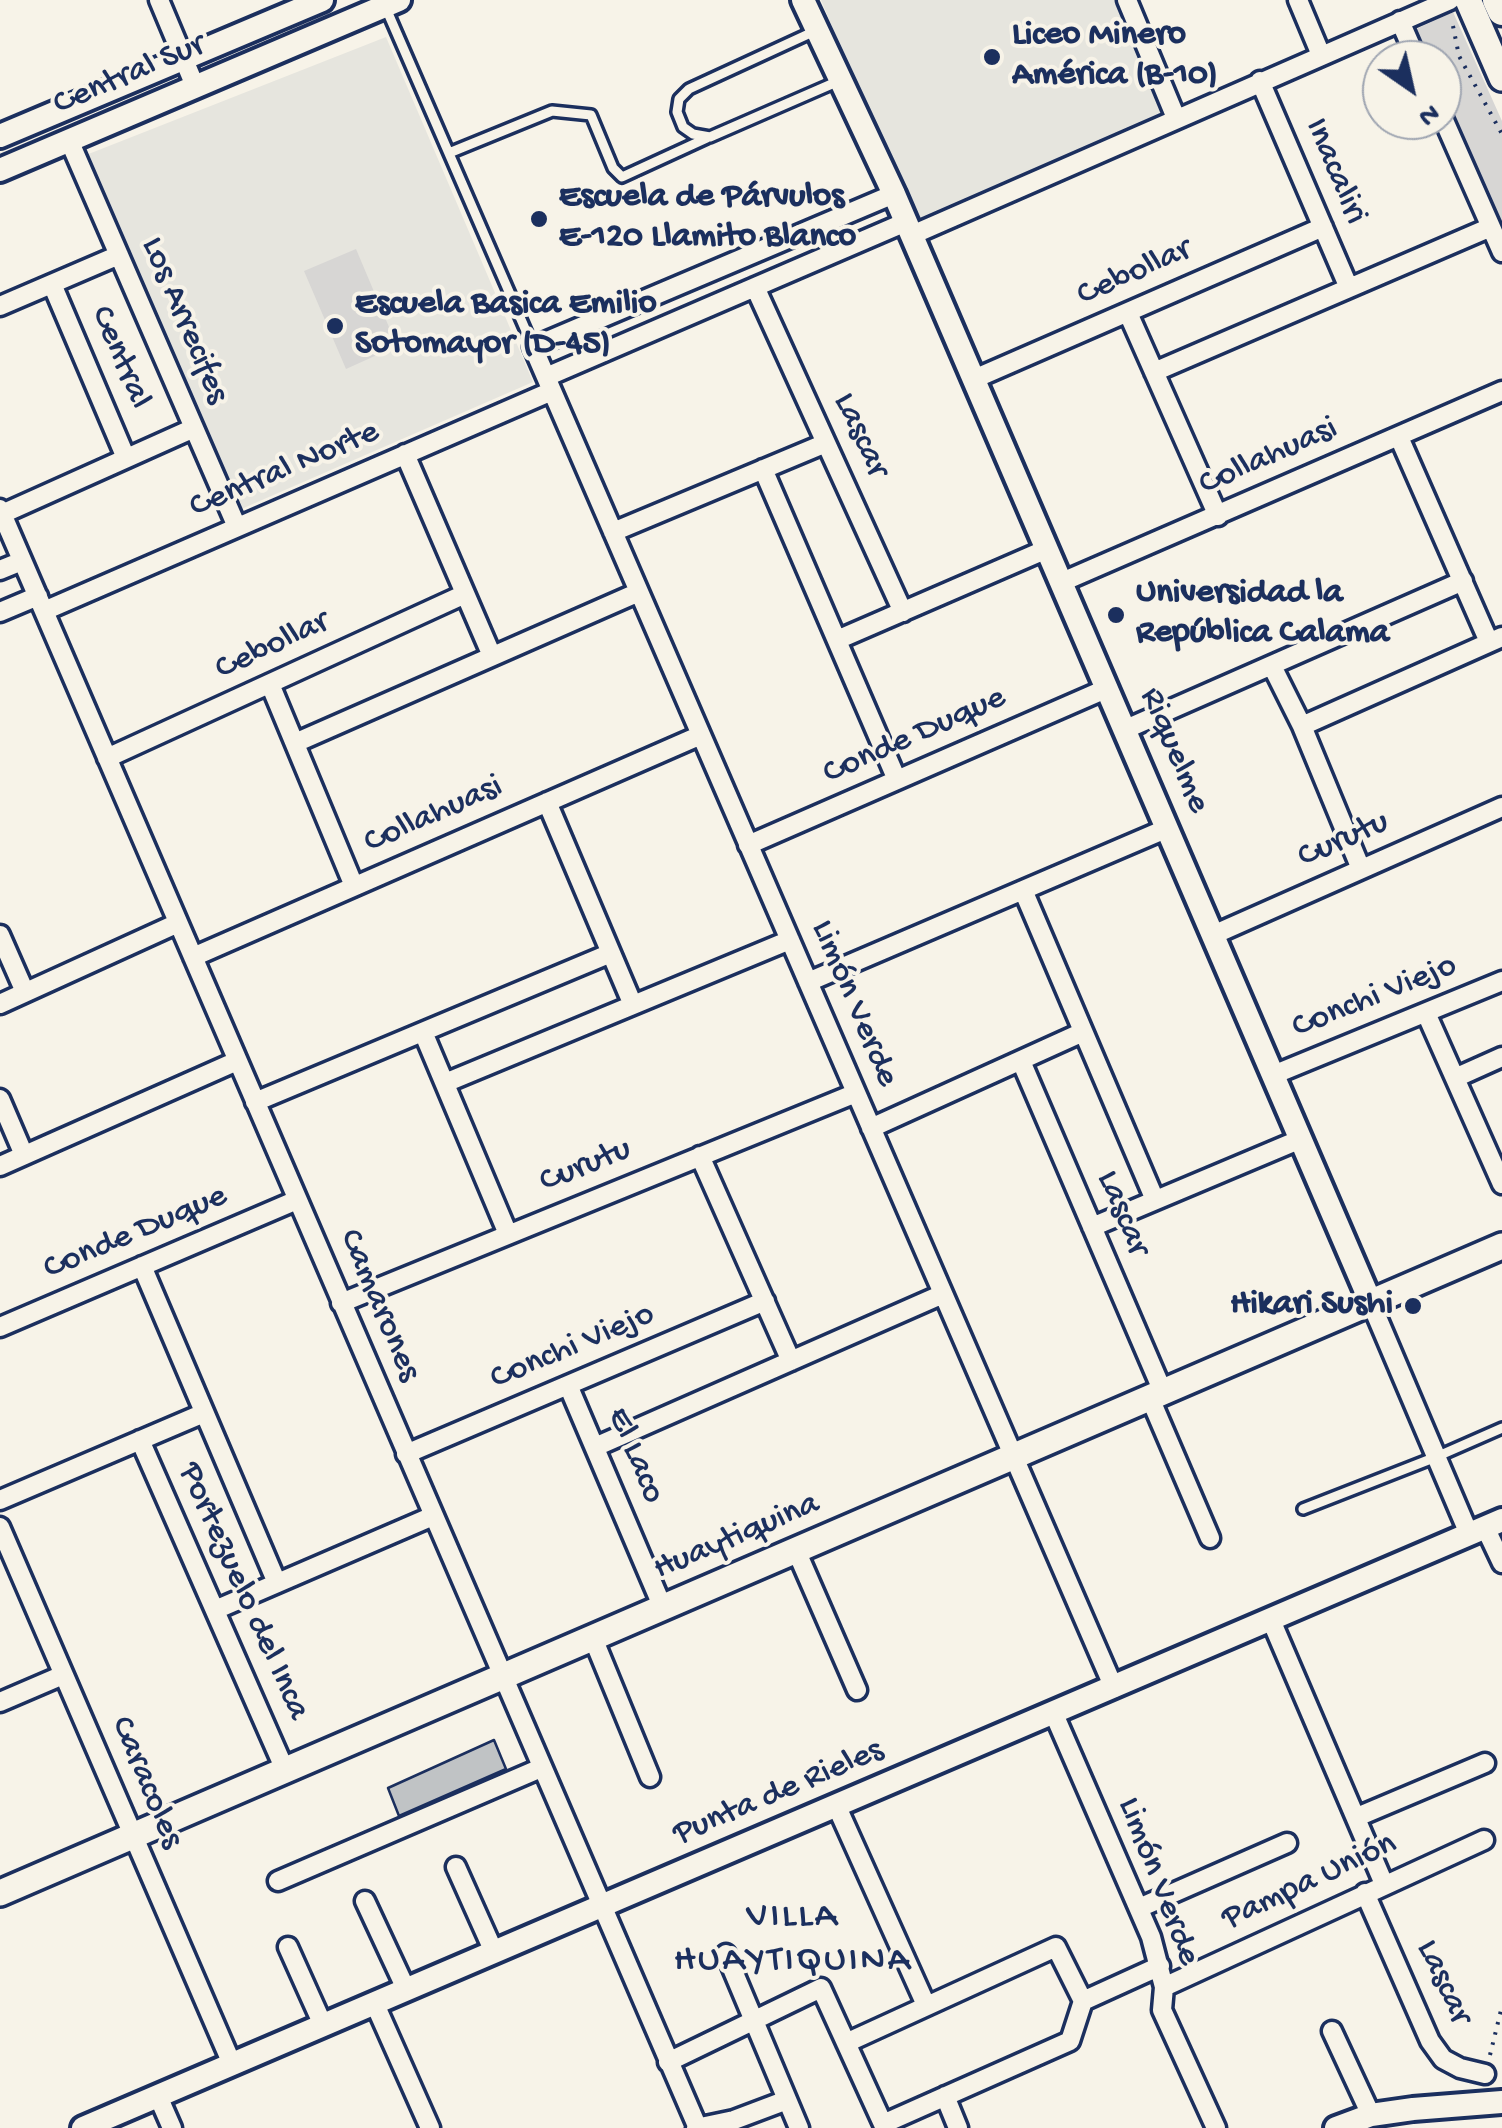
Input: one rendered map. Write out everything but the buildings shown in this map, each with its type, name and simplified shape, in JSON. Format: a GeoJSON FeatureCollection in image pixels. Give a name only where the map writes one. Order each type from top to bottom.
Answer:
{"type":"FeatureCollection","features":[{"type":"Feature","properties":{"kind":"main road"},"geometry":{"type":"LineString","coordinates":[[1497,0],[1502,11]]}},
{"type":"Feature","properties":{"kind":"main road"},"geometry":{"type":"LineString","coordinates":[[1453,1],[1502,78]]}},
{"type":"Feature","properties":{"kind":"main road","name":"Huaytiquina"},"geometry":{"type":"LineString","coordinates":[[0,1893],[1502,1246]]}},
{"type":"Feature","properties":{"kind":"street"},"geometry":{"type":"LineString","coordinates":[[159,0],[194,86]]}},
{"type":"Feature","properties":{"kind":"street","name":"Central Sur"},"geometry":{"type":"LineString","coordinates":[[0,136],[322,0]]}},
{"type":"Feature","properties":{"kind":"street","name":"Riquelme"},"geometry":{"type":"LineString","coordinates":[[803,0],[894,194],[1436,1458],[1485,1527],[1502,1564]]}},
{"type":"Feature","properties":{"kind":"street"},"geometry":{"type":"LineString","coordinates":[[1128,0],[1176,118]]}},
{"type":"Feature","properties":{"kind":"street"},"geometry":{"type":"LineString","coordinates":[[1298,0],[1320,54]]}},
{"type":"Feature","properties":{"kind":"street","name":"Central Norte"},"geometry":{"type":"LineString","coordinates":[[0,612],[41,604],[237,527],[405,454],[755,287],[909,229],[1453,1]]}},
{"type":"Feature","properties":{"kind":"street","name":"Central Sur"},"geometry":{"type":"LineString","coordinates":[[0,170],[392,3]]}},
{"type":"Feature","properties":{"kind":"street"},"geometry":{"type":"LineString","coordinates":[[1400,20],[1408,40]]}},
{"type":"Feature","properties":{"kind":"street","name":"Inacaliri"},"geometry":{"type":"LineString","coordinates":[[1260,81],[1349,288]]}},
{"type":"Feature","properties":{"kind":"street","name":"Los Arrecifes"},"geometry":{"type":"LineString","coordinates":[[68,140],[237,527]]}},
{"type":"Feature","properties":{"kind":"street"},"geometry":{"type":"LineString","coordinates":[[1453,140],[1502,252]]}},
{"type":"Feature","properties":{"kind":"street"},"geometry":{"type":"LineString","coordinates":[[533,347],[894,194]]}},
{"type":"Feature","properties":{"kind":"street","name":"Cebollar"},"geometry":{"type":"LineString","coordinates":[[974,379],[1323,227]]}},
{"type":"Feature","properties":{"kind":"street"},"geometry":{"type":"LineString","coordinates":[[1154,372],[1491,227]]}},
{"type":"Feature","properties":{"kind":"street"},"geometry":{"type":"LineString","coordinates":[[0,306],[118,255]]}},
{"type":"Feature","properties":{"kind":"street","name":"Central"},"geometry":{"type":"LineString","coordinates":[[52,284],[126,458]]}},
{"type":"Feature","properties":{"kind":"street","name":"Lascar"},"geometry":{"type":"LineString","coordinates":[[755,287],[903,612]]}},
{"type":"Feature","properties":{"kind":"street"},"geometry":{"type":"LineString","coordinates":[[1128,313],[1218,516]]}},
{"type":"Feature","properties":{"kind":"street","name":"Limón Verde"},"geometry":{"type":"LineString","coordinates":[[533,347],[1114,1688]]}},
{"type":"Feature","properties":{"kind":"street","name":"Collahuasi"},"geometry":{"type":"LineString","coordinates":[[1062,582],[1502,392]]}},
{"type":"Feature","properties":{"kind":"street"},"geometry":{"type":"LineString","coordinates":[[1,511],[194,428]]}},
{"type":"Feature","properties":{"kind":"street"},"geometry":{"type":"LineString","coordinates":[[1302,726],[1496,640],[1463,580],[1399,436]]}},
{"type":"Feature","properties":{"kind":"street"},"geometry":{"type":"LineString","coordinates":[[613,532],[826,443]]}},
{"type":"Feature","properties":{"kind":"street"},"geometry":{"type":"LineString","coordinates":[[405,454],[492,656]]}},
{"type":"Feature","properties":{"kind":"street"},"geometry":{"type":"LineString","coordinates":[[763,469],[897,780]]}},
{"type":"Feature","properties":{"kind":"street","name":"Camarones"},"geometry":{"type":"LineString","coordinates":[[1,511],[697,2128]]}},
{"type":"Feature","properties":{"kind":"street"},"geometry":{"type":"LineString","coordinates":[[837,640],[1048,550]]}},
{"type":"Feature","properties":{"kind":"street"},"geometry":{"type":"LineString","coordinates":[[0,570],[22,560]]}},
{"type":"Feature","properties":{"kind":"street"},"geometry":{"type":"LineString","coordinates":[[1126,729],[1463,580]]}},
{"type":"Feature","properties":{"kind":"street"},"geometry":{"type":"LineString","coordinates":[[294,743],[639,592]]}},
{"type":"Feature","properties":{"kind":"street","name":"Cebollar"},"geometry":{"type":"LineString","coordinates":[[108,758],[465,594]]}},
{"type":"Feature","properties":{"kind":"street"},"geometry":{"type":"LineString","coordinates":[[1272,666],[1302,726],[1360,869]]}},
{"type":"Feature","properties":{"kind":"street"},"geometry":{"type":"LineString","coordinates":[[270,684],[354,886]]}},
{"type":"Feature","properties":{"kind":"street","name":"Conde Duque"},"geometry":{"type":"LineString","coordinates":[[748,845],[1108,688]]}},
{"type":"Feature","properties":{"kind":"street","name":"Collahuasi"},"geometry":{"type":"LineString","coordinates":[[193,958],[701,734]]}},
{"type":"Feature","properties":{"kind":"street"},"geometry":{"type":"LineString","coordinates":[[547,802],[633,1005]]}},
{"type":"Feature","properties":{"kind":"street","name":"Curutu"},"geometry":{"type":"LineString","coordinates":[[1213,934],[1502,807]]}},
{"type":"Feature","properties":{"kind":"street"},"geometry":{"type":"LineString","coordinates":[[808,982],[1168,828]]}},
{"type":"Feature","properties":{"kind":"street","name":"Lascar"},"geometry":{"type":"LineString","coordinates":[[1023,890],[1155,1200]]}},
{"type":"Feature","properties":{"kind":"street"},"geometry":{"type":"LineString","coordinates":[[0,1004],[178,923]]}},
{"type":"Feature","properties":{"kind":"street"},"geometry":{"type":"LineString","coordinates":[[0,935],[25,992]]}},
{"type":"Feature","properties":{"kind":"street"},"geometry":{"type":"LineString","coordinates":[[445,1083],[790,940]]}},
{"type":"Feature","properties":{"kind":"street"},"geometry":{"type":"LineString","coordinates":[[255,1102],[611,953]]}},
{"type":"Feature","properties":{"kind":"street","name":"Conchi Viejo"},"geometry":{"type":"LineString","coordinates":[[1273,1075],[1502,981]]}},
{"type":"Feature","properties":{"kind":"street"},"geometry":{"type":"LineString","coordinates":[[1426,1013],[1502,1184]]}},
{"type":"Feature","properties":{"kind":"street"},"geometry":{"type":"LineString","coordinates":[[423,1032],[508,1234]]}},
{"type":"Feature","properties":{"kind":"street"},"geometry":{"type":"LineString","coordinates":[[871,1128],[1084,1032]]}},
{"type":"Feature","properties":{"kind":"street"},"geometry":{"type":"LineString","coordinates":[[1455,1078],[1502,1058]]}},
{"type":"Feature","properties":{"kind":"street"},"geometry":{"type":"LineString","coordinates":[[0,1166],[238,1061]]}},
{"type":"Feature","properties":{"kind":"street","name":"Lascar"},"geometry":{"type":"LineString","coordinates":[[1020,1061],[1092,1227],[1210,1538]]}},
{"type":"Feature","properties":{"kind":"street","name":"Curutu"},"geometry":{"type":"LineString","coordinates":[[341,1303],[856,1093]]}},
{"type":"Feature","properties":{"kind":"street"},"geometry":{"type":"LineString","coordinates":[[0,1099],[24,1155]]}},
{"type":"Feature","properties":{"kind":"street"},"geometry":{"type":"LineString","coordinates":[[1092,1227],[1301,1138]]}},
{"type":"Feature","properties":{"kind":"street"},"geometry":{"type":"LineString","coordinates":[[700,1156],[791,1361]]}},
{"type":"Feature","properties":{"kind":"street","name":"Conde Duque"},"geometry":{"type":"LineString","coordinates":[[0,1327],[297,1200]]}},
{"type":"Feature","properties":{"kind":"street","name":"Portezuelo del Inca"},"geometry":{"type":"LineString","coordinates":[[142,1266],[277,1583]]}},
{"type":"Feature","properties":{"kind":"street"},"geometry":{"type":"LineString","coordinates":[[595,1447],[943,1294]]}},
{"type":"Feature","properties":{"kind":"street","name":"Conchi Viejo"},"geometry":{"type":"LineString","coordinates":[[406,1454],[765,1301]]}},
{"type":"Feature","properties":{"kind":"street","name":"El Laco"},"geometry":{"type":"LineString","coordinates":[[568,1385],[663,1608]]}},
{"type":"Feature","properties":{"kind":"street"},"geometry":{"type":"LineString","coordinates":[[0,1500],[204,1413]]}},
{"type":"Feature","properties":{"kind":"street","name":"Portezuelo del Inca"},"geometry":{"type":"LineString","coordinates":[[140,1440],[285,1770]]}},
{"type":"Feature","properties":{"kind":"street"},"geometry":{"type":"LineString","coordinates":[[214,1610],[433,1516]]}},
{"type":"Feature","properties":{"kind":"street","name":"Punta de Rieles"},"geometry":{"type":"LineString","coordinates":[[83,2128],[1485,1527]]}},
{"type":"Feature","properties":{"kind":"street","name":"Caracoles"},"geometry":{"type":"LineString","coordinates":[[0,1528],[232,2064]]}},
{"type":"Feature","properties":{"kind":"street"},"geometry":{"type":"LineString","coordinates":[[796,1550],[857,1690]]}},
{"type":"Feature","properties":{"kind":"street"},"geometry":{"type":"LineString","coordinates":[[1271,1620],[1384,1884]]}},
{"type":"Feature","properties":{"kind":"street"},"geometry":{"type":"LineString","coordinates":[[592,1638],[650,1777]]}},
{"type":"Feature","properties":{"kind":"street"},"geometry":{"type":"LineString","coordinates":[[0,1702],[63,1676]]}},
{"type":"Feature","properties":{"kind":"street","name":"Limón Verde"},"geometry":{"type":"LineString","coordinates":[[1054,1714],[1139,1908],[1160,1966],[1164,1986],[1162,2010],[1216,2128]]}},
{"type":"Feature","properties":{"kind":"street"},"geometry":{"type":"LineString","coordinates":[[1357,1817],[1485,1763]]}},
{"type":"Feature","properties":{"kind":"street"},"geometry":{"type":"LineString","coordinates":[[278,1882],[542,1768]]}},
{"type":"Feature","properties":{"kind":"street"},"geometry":{"type":"LineString","coordinates":[[837,1807],[926,2004]]}},
{"type":"Feature","properties":{"kind":"street","name":"Pampa Unión"},"geometry":{"type":"LineString","coordinates":[[1164,1986],[1484,1840]]}},
{"type":"Feature","properties":{"kind":"street"},"geometry":{"type":"LineString","coordinates":[[1139,1908],[1287,1843]]}},
{"type":"Feature","properties":{"kind":"street"},"geometry":{"type":"LineString","coordinates":[[456,1866],[494,1952]]}},
{"type":"Feature","properties":{"kind":"street","name":"Lascar"},"geometry":{"type":"LineString","coordinates":[[1365,1893],[1430,2041],[1444,2058],[1460,2068],[1484,2074]]}},
{"type":"Feature","properties":{"kind":"street"},"geometry":{"type":"LineString","coordinates":[[364,1902],[406,1989]]}},
{"type":"Feature","properties":{"kind":"street"},"geometry":{"type":"LineString","coordinates":[[288,1947],[323,2025]]}},
{"type":"Feature","properties":{"kind":"street"},"geometry":{"type":"LineString","coordinates":[[668,2062],[822,1988],[846,2043],[883,2124],[1070,2041],[1083,2001],[1056,1947],[846,2043]]}},
{"type":"Feature","properties":{"kind":"street"},"geometry":{"type":"LineString","coordinates":[[726,1954],[799,2128]]}},
{"type":"Feature","properties":{"kind":"street"},"geometry":{"type":"LineString","coordinates":[[1083,2001],[1160,1966]]}},
{"type":"Feature","properties":{"kind":"street"},"geometry":{"type":"LineString","coordinates":[[374,2002],[430,2128]]}},
{"type":"Feature","properties":{"kind":"street"},"geometry":{"type":"LineString","coordinates":[[1332,2031],[1371,2115]]}},
{"type":"Feature","properties":{"kind":"street"},"geometry":{"type":"LineString","coordinates":[[158,2096],[172,2128]]}},
{"type":"Feature","properties":{"kind":"street"},"geometry":{"type":"LineString","coordinates":[[946,2096],[958,2128]]}},
{"type":"Feature","properties":{"kind":"street"},"geometry":{"type":"LineString","coordinates":[[697,2128],[734,2120],[786,2100]]}},
{"type":"Feature","properties":{"kind":"street"},"geometry":{"type":"LineString","coordinates":[[1336,2128],[1371,2115],[1502,2102]]}},
{"type":"Feature","properties":{"kind":"lane"},"geometry":{"type":"LineString","coordinates":[[392,3],[449,154],[533,347]]}},
{"type":"Feature","properties":{"kind":"lane"},"geometry":{"type":"LineString","coordinates":[[710,137],[683,127],[677,112],[679,99],[690,90],[817,30]]}},
{"type":"Feature","properties":{"kind":"lane"},"geometry":{"type":"LineString","coordinates":[[449,154],[552,111],[591,115],[613,168],[622,177],[842,79]]}},
{"type":"Feature","properties":{"kind":"lane"},"geometry":{"type":"LineString","coordinates":[[1303,1509],[1502,1428]]}},
{"type":"Feature","properties":{"kind":"path"},"geometry":{"type":"LineString","coordinates":[[1453,1],[1459,56],[1502,134]]}},
{"type":"Feature","properties":{"kind":"shaded area","name":"Liceo Minero América (B-10)"},"geometry":{"type":"Polygon","coordinates":[[[821,0],[1114,0],[1163,115],[915,226],[821,0]]]}},
{"type":"Feature","properties":{"kind":"shaded area"},"geometry":{"type":"Polygon","coordinates":[[[1453,12],[1502,121],[1502,231],[1462,140],[1462,40],[1419,40],[1414,30],[1453,12]]]}},
{"type":"Feature","properties":{"kind":"shaded area","name":"Escuela Basica Emilio Sotomayor (D-45)"},"geometry":{"type":"Polygon","coordinates":[[[386,37],[533,382],[239,510],[86,155],[386,37]]]}},
{"type":"Feature","properties":{"kind":"shaded area"},"geometry":{"type":"Polygon","coordinates":[[[356,249],[397,346],[346,369],[304,271],[356,249]]]}},
{"type":"Feature","properties":{"kind":"place","name":"Liceo Minero América (B-10)"},"geometry":{"type":"Point","coordinates":[992,57]}},
{"type":"Feature","properties":{"kind":"place","name":"Escuela de Párvulos E-120 Llamito Blanco"},"geometry":{"type":"Point","coordinates":[539,219]}},
{"type":"Feature","properties":{"kind":"place","name":"Escuela Basica Emilio Sotomayor (D-45)"},"geometry":{"type":"Point","coordinates":[335,326]}},
{"type":"Feature","properties":{"kind":"place","name":"Universidad la República Calama"},"geometry":{"type":"Point","coordinates":[1116,615]}},
{"type":"Feature","properties":{"kind":"place","name":"Hikari Sushi"},"geometry":{"type":"Point","coordinates":[1413,1306]}},
{"type":"Feature","properties":{"kind":"district","name":"VILLA HUAYTIQUINA"},"geometry":{"type":"Point","coordinates":[793,1940]}}]}
